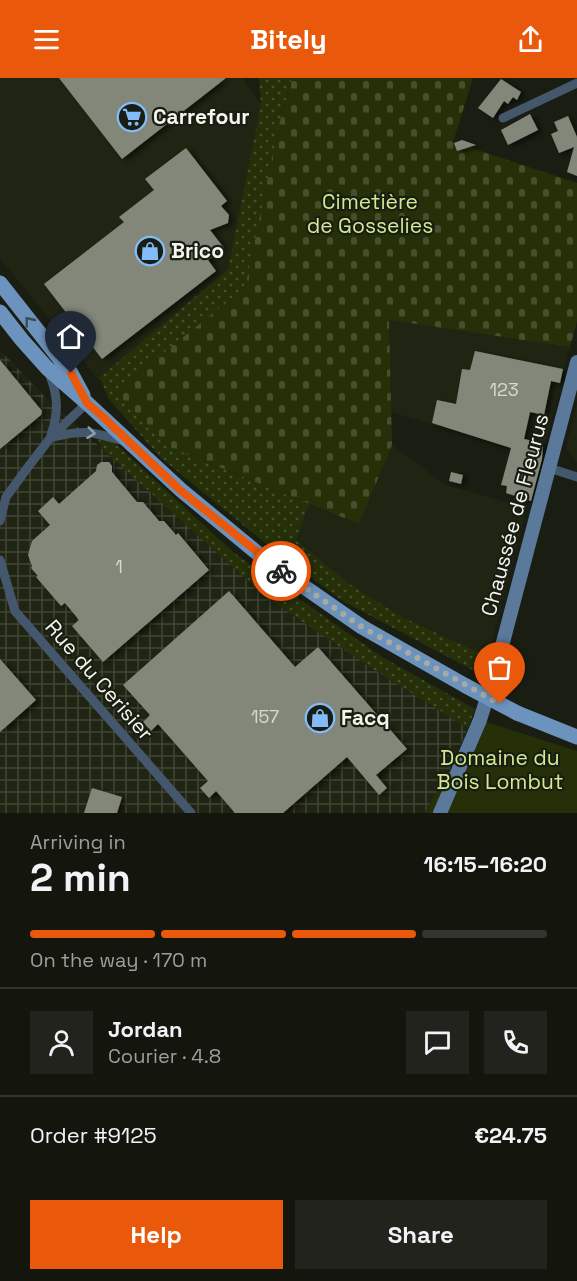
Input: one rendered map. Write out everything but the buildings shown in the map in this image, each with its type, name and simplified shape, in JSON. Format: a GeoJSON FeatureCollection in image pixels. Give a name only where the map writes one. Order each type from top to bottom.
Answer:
{"type":"FeatureCollection","features":[{"type":"Feature","properties":{"kind":"main road"},"geometry":{"type":"LineString","coordinates":[[0,283],[71,373],[87,403]]}},
{"type":"Feature","properties":{"kind":"main road"},"geometry":{"type":"LineString","coordinates":[[0,312],[47,368],[180,490],[267,561],[362,627],[517,713],[577,737]]}},
{"type":"Feature","properties":{"kind":"main road","name":"Chaussée de Fleurus"},"geometry":{"type":"LineString","coordinates":[[440,813],[480,720],[577,362]]}},
{"type":"Feature","properties":{"kind":"street"},"geometry":{"type":"LineString","coordinates":[[503,118],[577,83]]}},
{"type":"Feature","properties":{"kind":"street"},"geometry":{"type":"LineString","coordinates":[[47,368],[56,389],[58,409],[51,437]]}},
{"type":"Feature","properties":{"kind":"street"},"geometry":{"type":"LineString","coordinates":[[0,521],[6,497],[51,437],[87,403]]}},
{"type":"Feature","properties":{"kind":"street"},"geometry":{"type":"LineString","coordinates":[[51,437],[92,431],[130,443]]}},
{"type":"Feature","properties":{"kind":"street"},"geometry":{"type":"LineString","coordinates":[[549,468],[577,477]]}},
{"type":"Feature","properties":{"kind":"street","name":"Rue du Cerisier"},"geometry":{"type":"LineString","coordinates":[[0,560],[15,611],[191,813]]}},
{"type":"Feature","properties":{"kind":"shaded area"},"geometry":{"type":"Polygon","coordinates":[[[0,78],[242,78],[261,104],[228,269],[98,379],[0,258],[0,78]]]}},
{"type":"Feature","properties":{"kind":"shaded area"},"geometry":{"type":"Polygon","coordinates":[[[389,320],[570,347],[542,456],[391,412],[389,320]]]}},
{"type":"Feature","properties":{"kind":"shaded area"},"geometry":{"type":"Polygon","coordinates":[[[0,350],[45,397],[267,598],[379,673],[468,728],[430,813],[0,813],[0,350]]]}},
{"type":"Feature","properties":{"kind":"shaded area"},"geometry":{"type":"Polygon","coordinates":[[[577,404],[577,463],[566,449],[577,404]]]}},
{"type":"Feature","properties":{"kind":"shaded area"},"geometry":{"type":"Polygon","coordinates":[[[392,445],[446,485],[527,508],[488,657],[400,616],[348,583],[295,540],[309,504],[359,524],[392,445]]]}},
{"type":"Feature","properties":{"kind":"green space"},"geometry":{"type":"Polygon","coordinates":[[[259,78],[292,78],[245,288],[116,391],[170,447],[309,504],[296,540],[348,583],[400,616],[488,657],[482,675],[343,601],[275,551],[160,457],[108,398],[101,380],[98,379],[228,269],[261,104],[259,78]]]}},
{"type":"Feature","properties":{"kind":"green space","name":"Cimetière de Gosselies"},"geometry":{"type":"Polygon","coordinates":[[[292,78],[473,78],[453,142],[577,183],[577,321],[570,347],[389,320],[392,445],[359,524],[170,447],[115,391],[245,288],[279,125],[292,78]]]}},
{"type":"Feature","properties":{"kind":"green space"},"geometry":{"type":"Polygon","coordinates":[[[107,436],[234,553],[382,657],[475,709],[468,728],[379,673],[267,598],[101,448],[98,439],[107,436]]]}},
{"type":"Feature","properties":{"kind":"green space","name":"Domaine du Bois Lombut"},"geometry":{"type":"Polygon","coordinates":[[[480,720],[577,751],[577,813],[424,813],[480,720]]]}},
{"type":"Feature","properties":{"kind":"way so far"},"geometry":{"type":"LineString","coordinates":[[281,571],[362,627],[500,704]]}},
{"type":"Feature","properties":{"kind":"place","name":"Carrefour"},"geometry":{"type":"Point","coordinates":[132,117]}},
{"type":"Feature","properties":{"kind":"place","name":"Brico"},"geometry":{"type":"Point","coordinates":[150,251]}},
{"type":"Feature","properties":{"kind":"place","name":"Facq"},"geometry":{"type":"Point","coordinates":[320,718]}},
{"type":"Feature","properties":{"kind":"route"},"geometry":{"type":"LineString","coordinates":[[71,373],[87,403],[180,490],[281,571]]}}]}
